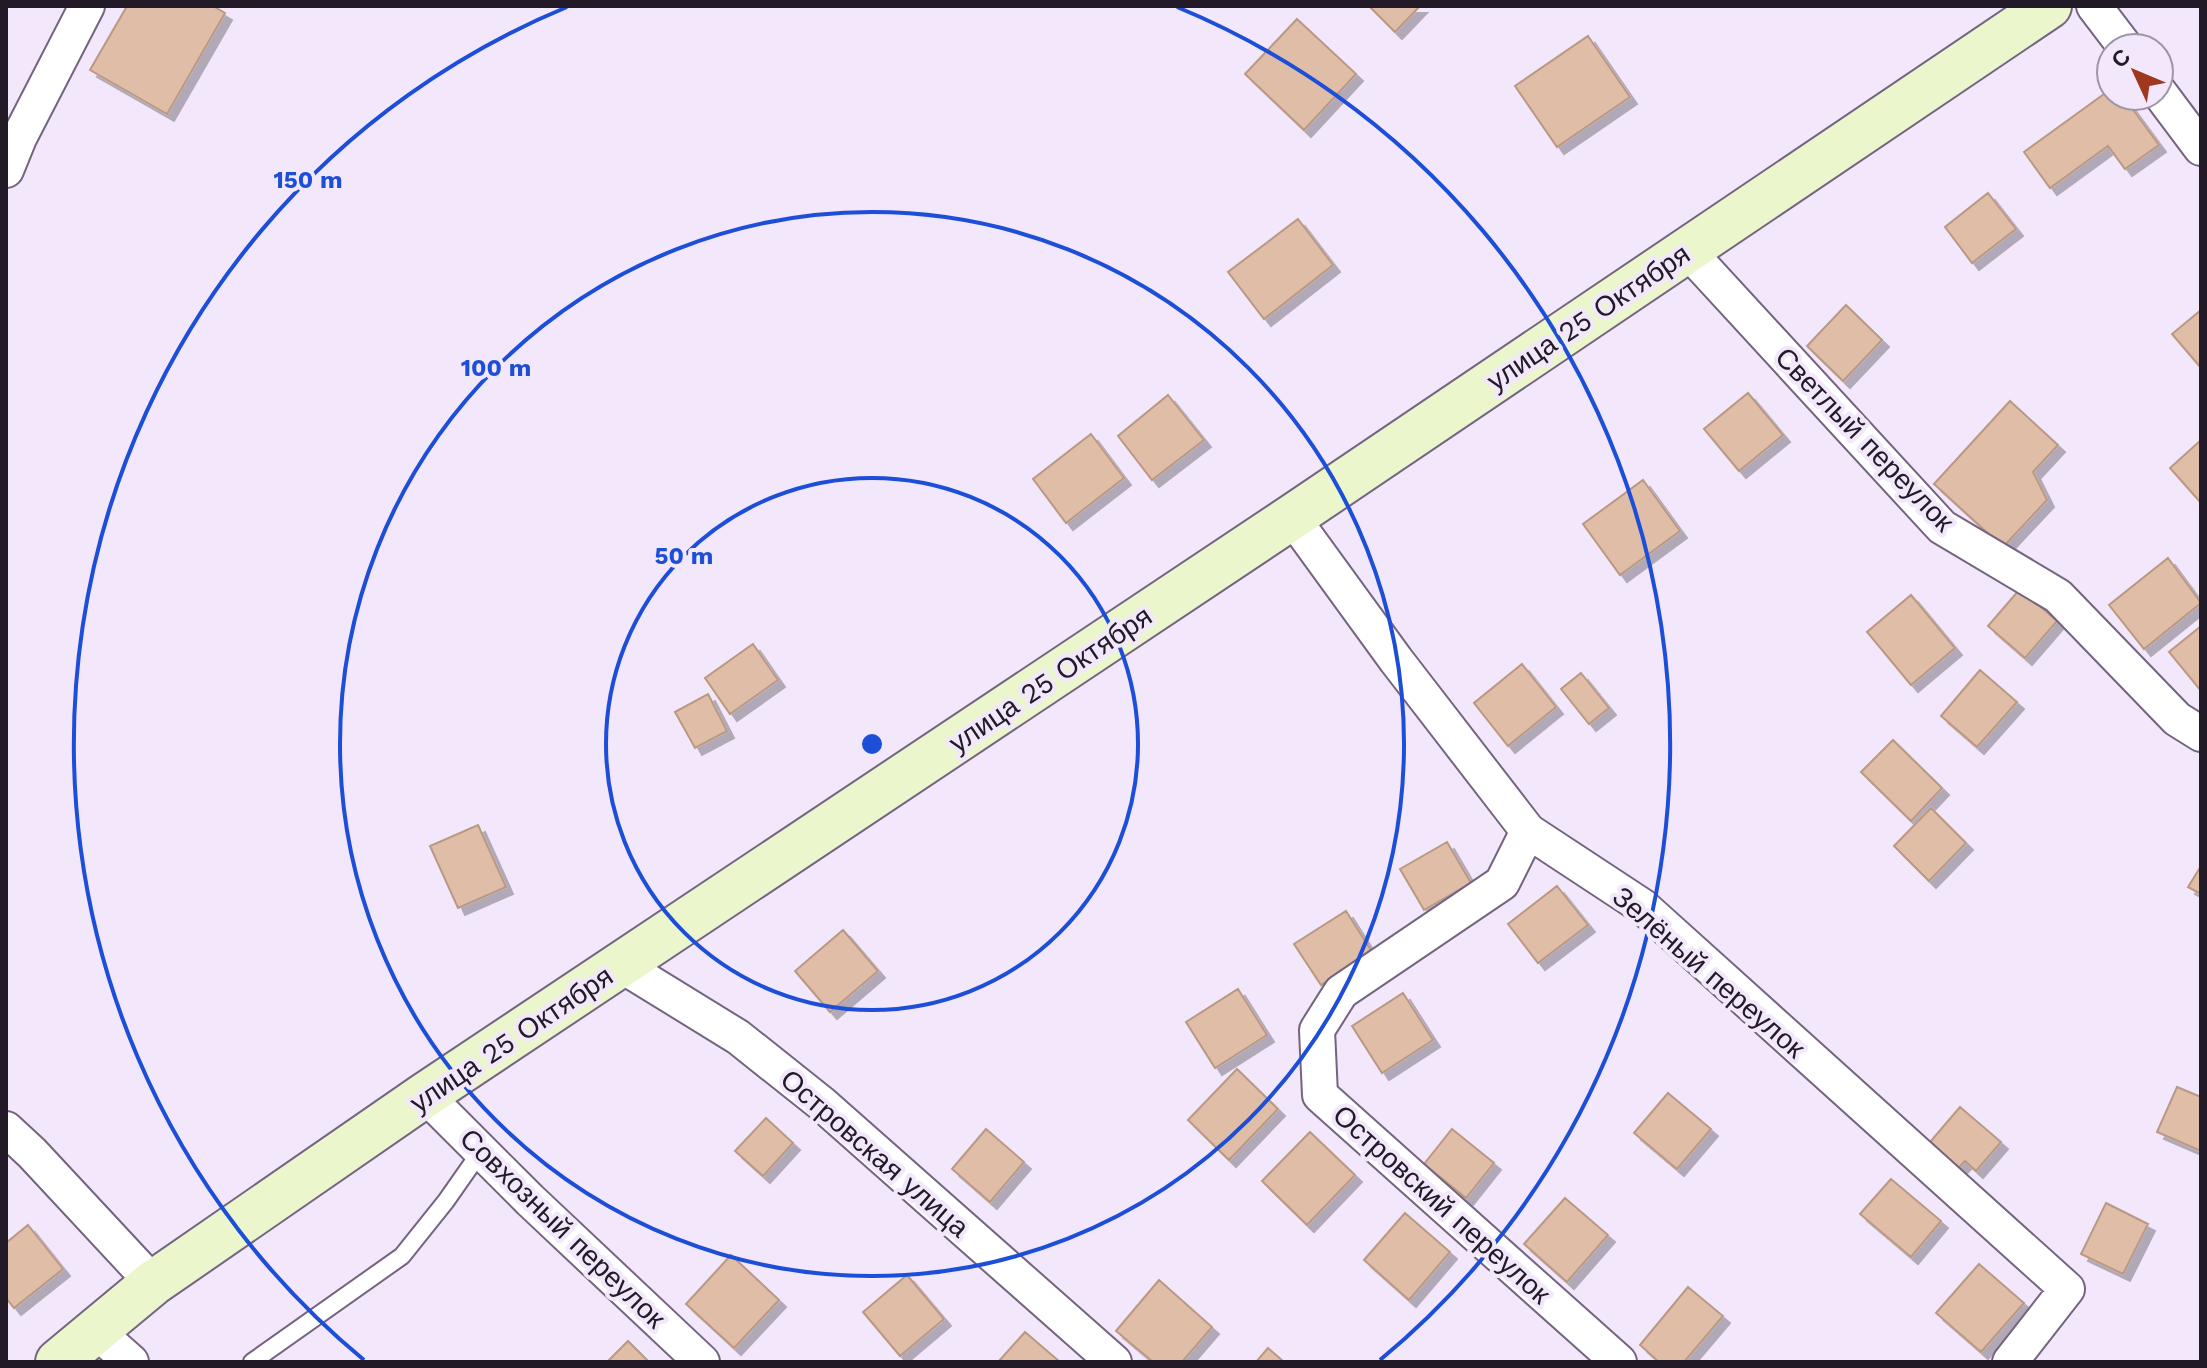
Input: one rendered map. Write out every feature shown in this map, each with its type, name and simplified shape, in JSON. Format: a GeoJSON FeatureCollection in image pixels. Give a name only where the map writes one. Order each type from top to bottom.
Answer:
{"type":"FeatureCollection","features":[{"type":"Feature","properties":{"kind":"main road","name":"улица 25 Октября"},"geometry":{"type":"LineString","coordinates":[[58,1362],[153,1283],[425,1095],[1292,517],[2049,6]]}},
{"type":"Feature","properties":{"kind":"street"},"geometry":{"type":"LineString","coordinates":[[6,170],[19,138],[87,6]]}},
{"type":"Feature","properties":{"kind":"street"},"geometry":{"type":"LineString","coordinates":[[2094,6],[2114,32]]}},
{"type":"Feature","properties":{"kind":"street"},"geometry":{"type":"LineString","coordinates":[[2174,112],[2201,148]]}},
{"type":"Feature","properties":{"kind":"street","name":"Светлый переулок"},"geometry":{"type":"LineString","coordinates":[[1687,250],[1942,527],[2058,596],[2177,719],[2201,734]]}},
{"type":"Feature","properties":{"kind":"street","name":"Зелёный переулок"},"geometry":{"type":"LineString","coordinates":[[1292,517],[1396,660],[1528,831],[1642,906],[2067,1289],[2010,1362]]}},
{"type":"Feature","properties":{"kind":"street","name":"Островский переулок"},"geometry":{"type":"LineString","coordinates":[[1528,831],[1502,883],[1341,992],[1317,1030],[1320,1095],[1619,1362]]}},
{"type":"Feature","properties":{"kind":"street","name":"Островская улица"},"geometry":{"type":"LineString","coordinates":[[621,965],[738,1037],[821,1103],[1114,1362]]}},
{"type":"Feature","properties":{"kind":"street","name":"Совхозный переулок"},"geometry":{"type":"LineString","coordinates":[[425,1095],[702,1362]]}},
{"type":"Feature","properties":{"kind":"street"},"geometry":{"type":"LineString","coordinates":[[6,1129],[153,1283]]}},
{"type":"Feature","properties":{"kind":"street"},"geometry":{"type":"LineString","coordinates":[[95,1330],[131,1362]]}},
{"type":"Feature","properties":{"kind":"lane"},"geometry":{"type":"LineString","coordinates":[[252,1362],[402,1256],[481,1151]]}},
{"type":"Feature","properties":{"kind":"building"},"geometry":{"type":"Polygon","coordinates":[[[127,6],[213,6],[225,13],[167,114],[90,70],[127,6]]]}},
{"type":"Feature","properties":{"kind":"building"},"geometry":{"type":"Polygon","coordinates":[[[1369,6],[1420,6],[1395,32],[1369,6]]]}},
{"type":"Feature","properties":{"kind":"building"},"geometry":{"type":"Polygon","coordinates":[[[1297,19],[1356,74],[1304,130],[1245,74],[1297,19]]]}},
{"type":"Feature","properties":{"kind":"building"},"geometry":{"type":"Polygon","coordinates":[[[1588,36],[1630,97],[1557,147],[1515,86],[1588,36]]]}},
{"type":"Feature","properties":{"kind":"building"},"geometry":{"type":"Polygon","coordinates":[[[2095,101],[2095,112],[2135,112],[2159,145],[2125,169],[2108,146],[2050,188],[2024,152],[2095,101]]]}},
{"type":"Feature","properties":{"kind":"building"},"geometry":{"type":"Polygon","coordinates":[[[1988,193],[2016,229],[1972,263],[1945,227],[1988,193]]]}},
{"type":"Feature","properties":{"kind":"building"},"geometry":{"type":"Polygon","coordinates":[[[1298,219],[1333,265],[1264,319],[1228,272],[1298,219]]]}},
{"type":"Feature","properties":{"kind":"building"},"geometry":{"type":"Polygon","coordinates":[[[1846,305],[1882,340],[1843,381],[1807,346],[1846,305]]]}},
{"type":"Feature","properties":{"kind":"building"},"geometry":{"type":"Polygon","coordinates":[[[2201,310],[2201,368],[2172,334],[2201,310]]]}},
{"type":"Feature","properties":{"kind":"building"},"geometry":{"type":"Polygon","coordinates":[[[1748,393],[1783,435],[1739,471],[1704,429],[1748,393]]]}},
{"type":"Feature","properties":{"kind":"building"},"geometry":{"type":"Polygon","coordinates":[[[1168,395],[1204,440],[1152,480],[1118,436],[1168,395]]]}},
{"type":"Feature","properties":{"kind":"building"},"geometry":{"type":"Polygon","coordinates":[[[2010,401],[2058,445],[2033,472],[2047,500],[2003,547],[1934,484],[2010,401]]]}},
{"type":"Feature","properties":{"kind":"building"},"geometry":{"type":"Polygon","coordinates":[[[1091,434],[1124,478],[1066,523],[1033,479],[1091,434]]]}},
{"type":"Feature","properties":{"kind":"building"},"geometry":{"type":"Polygon","coordinates":[[[2201,440],[2201,503],[2170,468],[2201,440]]]}},
{"type":"Feature","properties":{"kind":"building"},"geometry":{"type":"Polygon","coordinates":[[[1643,480],[1680,531],[1620,575],[1583,524],[1643,480]]]}},
{"type":"Feature","properties":{"kind":"building"},"geometry":{"type":"Polygon","coordinates":[[[2168,558],[2201,603],[2144,649],[2109,605],[2168,558]]]}},
{"type":"Feature","properties":{"kind":"building"},"geometry":{"type":"Polygon","coordinates":[[[2020,589],[2057,621],[2025,658],[1988,626],[2020,589]]]}},
{"type":"Feature","properties":{"kind":"building"},"geometry":{"type":"Polygon","coordinates":[[[1911,595],[1955,648],[1911,685],[1867,632],[1911,595]]]}},
{"type":"Feature","properties":{"kind":"building"},"geometry":{"type":"Polygon","coordinates":[[[2201,626],[2201,691],[2169,652],[2201,626]]]}},
{"type":"Feature","properties":{"kind":"building"},"geometry":{"type":"Polygon","coordinates":[[[753,644],[778,680],[730,714],[705,678],[753,644]]]}},
{"type":"Feature","properties":{"kind":"building"},"geometry":{"type":"Polygon","coordinates":[[[1522,664],[1556,707],[1508,746],[1474,703],[1522,664]]]}},
{"type":"Feature","properties":{"kind":"building"},"geometry":{"type":"Polygon","coordinates":[[[1980,670],[2017,702],[1977,747],[1941,716],[1980,670]]]}},
{"type":"Feature","properties":{"kind":"building"},"geometry":{"type":"Polygon","coordinates":[[[1581,673],[1609,708],[1589,724],[1561,689],[1581,673]]]}},
{"type":"Feature","properties":{"kind":"building"},"geometry":{"type":"Polygon","coordinates":[[[708,694],[727,731],[695,748],[675,712],[708,694]]]}},
{"type":"Feature","properties":{"kind":"building"},"geometry":{"type":"Polygon","coordinates":[[[1893,740],[1942,788],[1911,821],[1861,772],[1893,740]]]}},
{"type":"Feature","properties":{"kind":"building"},"geometry":{"type":"Polygon","coordinates":[[[1931,808],[1966,843],[1929,881],[1894,846],[1931,808]]]}},
{"type":"Feature","properties":{"kind":"building"},"geometry":{"type":"Polygon","coordinates":[[[478,825],[506,887],[458,908],[430,846],[478,825]]]}},
{"type":"Feature","properties":{"kind":"building"},"geometry":{"type":"Polygon","coordinates":[[[1447,842],[1471,883],[1424,910],[1400,869],[1447,842]]]}},
{"type":"Feature","properties":{"kind":"building"},"geometry":{"type":"Polygon","coordinates":[[[2201,866],[2201,894],[2188,887],[2201,866]]]}},
{"type":"Feature","properties":{"kind":"building"},"geometry":{"type":"Polygon","coordinates":[[[1557,886],[1588,925],[1538,963],[1508,924],[1557,886]]]}},
{"type":"Feature","properties":{"kind":"building"},"geometry":{"type":"Polygon","coordinates":[[[1346,911],[1372,952],[1321,985],[1294,944],[1346,911]]]}},
{"type":"Feature","properties":{"kind":"building"},"geometry":{"type":"Polygon","coordinates":[[[843,930],[878,971],[830,1012],[795,971],[843,930]]]}},
{"type":"Feature","properties":{"kind":"building"},"geometry":{"type":"Polygon","coordinates":[[[1238,989],[1267,1035],[1215,1068],[1186,1022],[1238,989]]]}},
{"type":"Feature","properties":{"kind":"building"},"geometry":{"type":"Polygon","coordinates":[[[1403,993],[1433,1040],[1382,1073],[1352,1026],[1403,993]]]}},
{"type":"Feature","properties":{"kind":"building"},"geometry":{"type":"Polygon","coordinates":[[[1237,1069],[1278,1109],[1229,1160],[1188,1120],[1237,1069]]]}},
{"type":"Feature","properties":{"kind":"building"},"geometry":{"type":"Polygon","coordinates":[[[2177,1087],[2201,1097],[2201,1151],[2157,1132],[2177,1087]]]}},
{"type":"Feature","properties":{"kind":"building"},"geometry":{"type":"Polygon","coordinates":[[[1668,1093],[1711,1129],[1677,1169],[1634,1133],[1668,1093]]]}},
{"type":"Feature","properties":{"kind":"building"},"geometry":{"type":"Polygon","coordinates":[[[1960,1107],[2001,1142],[1976,1171],[1965,1161],[1954,1173],[1925,1148],[1960,1107]]]}},
{"type":"Feature","properties":{"kind":"building"},"geometry":{"type":"Polygon","coordinates":[[[766,1118],[793,1143],[763,1176],[735,1151],[766,1118]]]}},
{"type":"Feature","properties":{"kind":"building"},"geometry":{"type":"Polygon","coordinates":[[[986,1129],[1024,1162],[990,1202],[952,1169],[986,1129]]]}},
{"type":"Feature","properties":{"kind":"building"},"geometry":{"type":"Polygon","coordinates":[[[1452,1129],[1494,1163],[1466,1198],[1424,1164],[1452,1129]]]}},
{"type":"Feature","properties":{"kind":"building"},"geometry":{"type":"Polygon","coordinates":[[[1310,1132],[1355,1175],[1307,1225],[1262,1181],[1310,1132]]]}},
{"type":"Feature","properties":{"kind":"building"},"geometry":{"type":"Polygon","coordinates":[[[1891,1179],[1941,1221],[1911,1257],[1860,1214],[1891,1179]]]}},
{"type":"Feature","properties":{"kind":"building"},"geometry":{"type":"Polygon","coordinates":[[[1565,1198],[1608,1235],[1567,1282],[1524,1244],[1565,1198]]]}},
{"type":"Feature","properties":{"kind":"building"},"geometry":{"type":"Polygon","coordinates":[[[2106,1203],[2148,1224],[2123,1274],[2081,1254],[2106,1203]]]}},
{"type":"Feature","properties":{"kind":"building"},"geometry":{"type":"Polygon","coordinates":[[[1405,1213],[1450,1252],[1409,1300],[1364,1260],[1405,1213]]]}},
{"type":"Feature","properties":{"kind":"building"},"geometry":{"type":"Polygon","coordinates":[[[28,1225],[63,1269],[14,1308],[6,1298],[6,1243],[28,1225]]]}},
{"type":"Feature","properties":{"kind":"building"},"geometry":{"type":"Polygon","coordinates":[[[731,1255],[779,1300],[734,1348],[686,1304],[731,1255]]]}},
{"type":"Feature","properties":{"kind":"building"},"geometry":{"type":"Polygon","coordinates":[[[1979,1264],[2024,1303],[1981,1352],[1936,1313],[1979,1264]]]}},
{"type":"Feature","properties":{"kind":"building"},"geometry":{"type":"Polygon","coordinates":[[[907,1275],[944,1319],[900,1356],[863,1312],[907,1275]]]}},
{"type":"Feature","properties":{"kind":"building"},"geometry":{"type":"Polygon","coordinates":[[[1159,1280],[1212,1327],[1182,1362],[1153,1362],[1116,1331],[1159,1280]]]}},
{"type":"Feature","properties":{"kind":"building"},"geometry":{"type":"Polygon","coordinates":[[[1688,1287],[1723,1316],[1684,1362],[1659,1362],[1640,1345],[1688,1287]]]}},
{"type":"Feature","properties":{"kind":"building"},"geometry":{"type":"Polygon","coordinates":[[[1025,1332],[1060,1362],[998,1362],[1025,1332]]]}},
{"type":"Feature","properties":{"kind":"building"},"geometry":{"type":"Polygon","coordinates":[[[628,1341],[649,1362],[607,1362],[628,1341]]]}},
{"type":"Feature","properties":{"kind":"building"},"geometry":{"type":"Polygon","coordinates":[[[1268,1348],[1284,1362],[1256,1362],[1268,1348]]]}}]}
